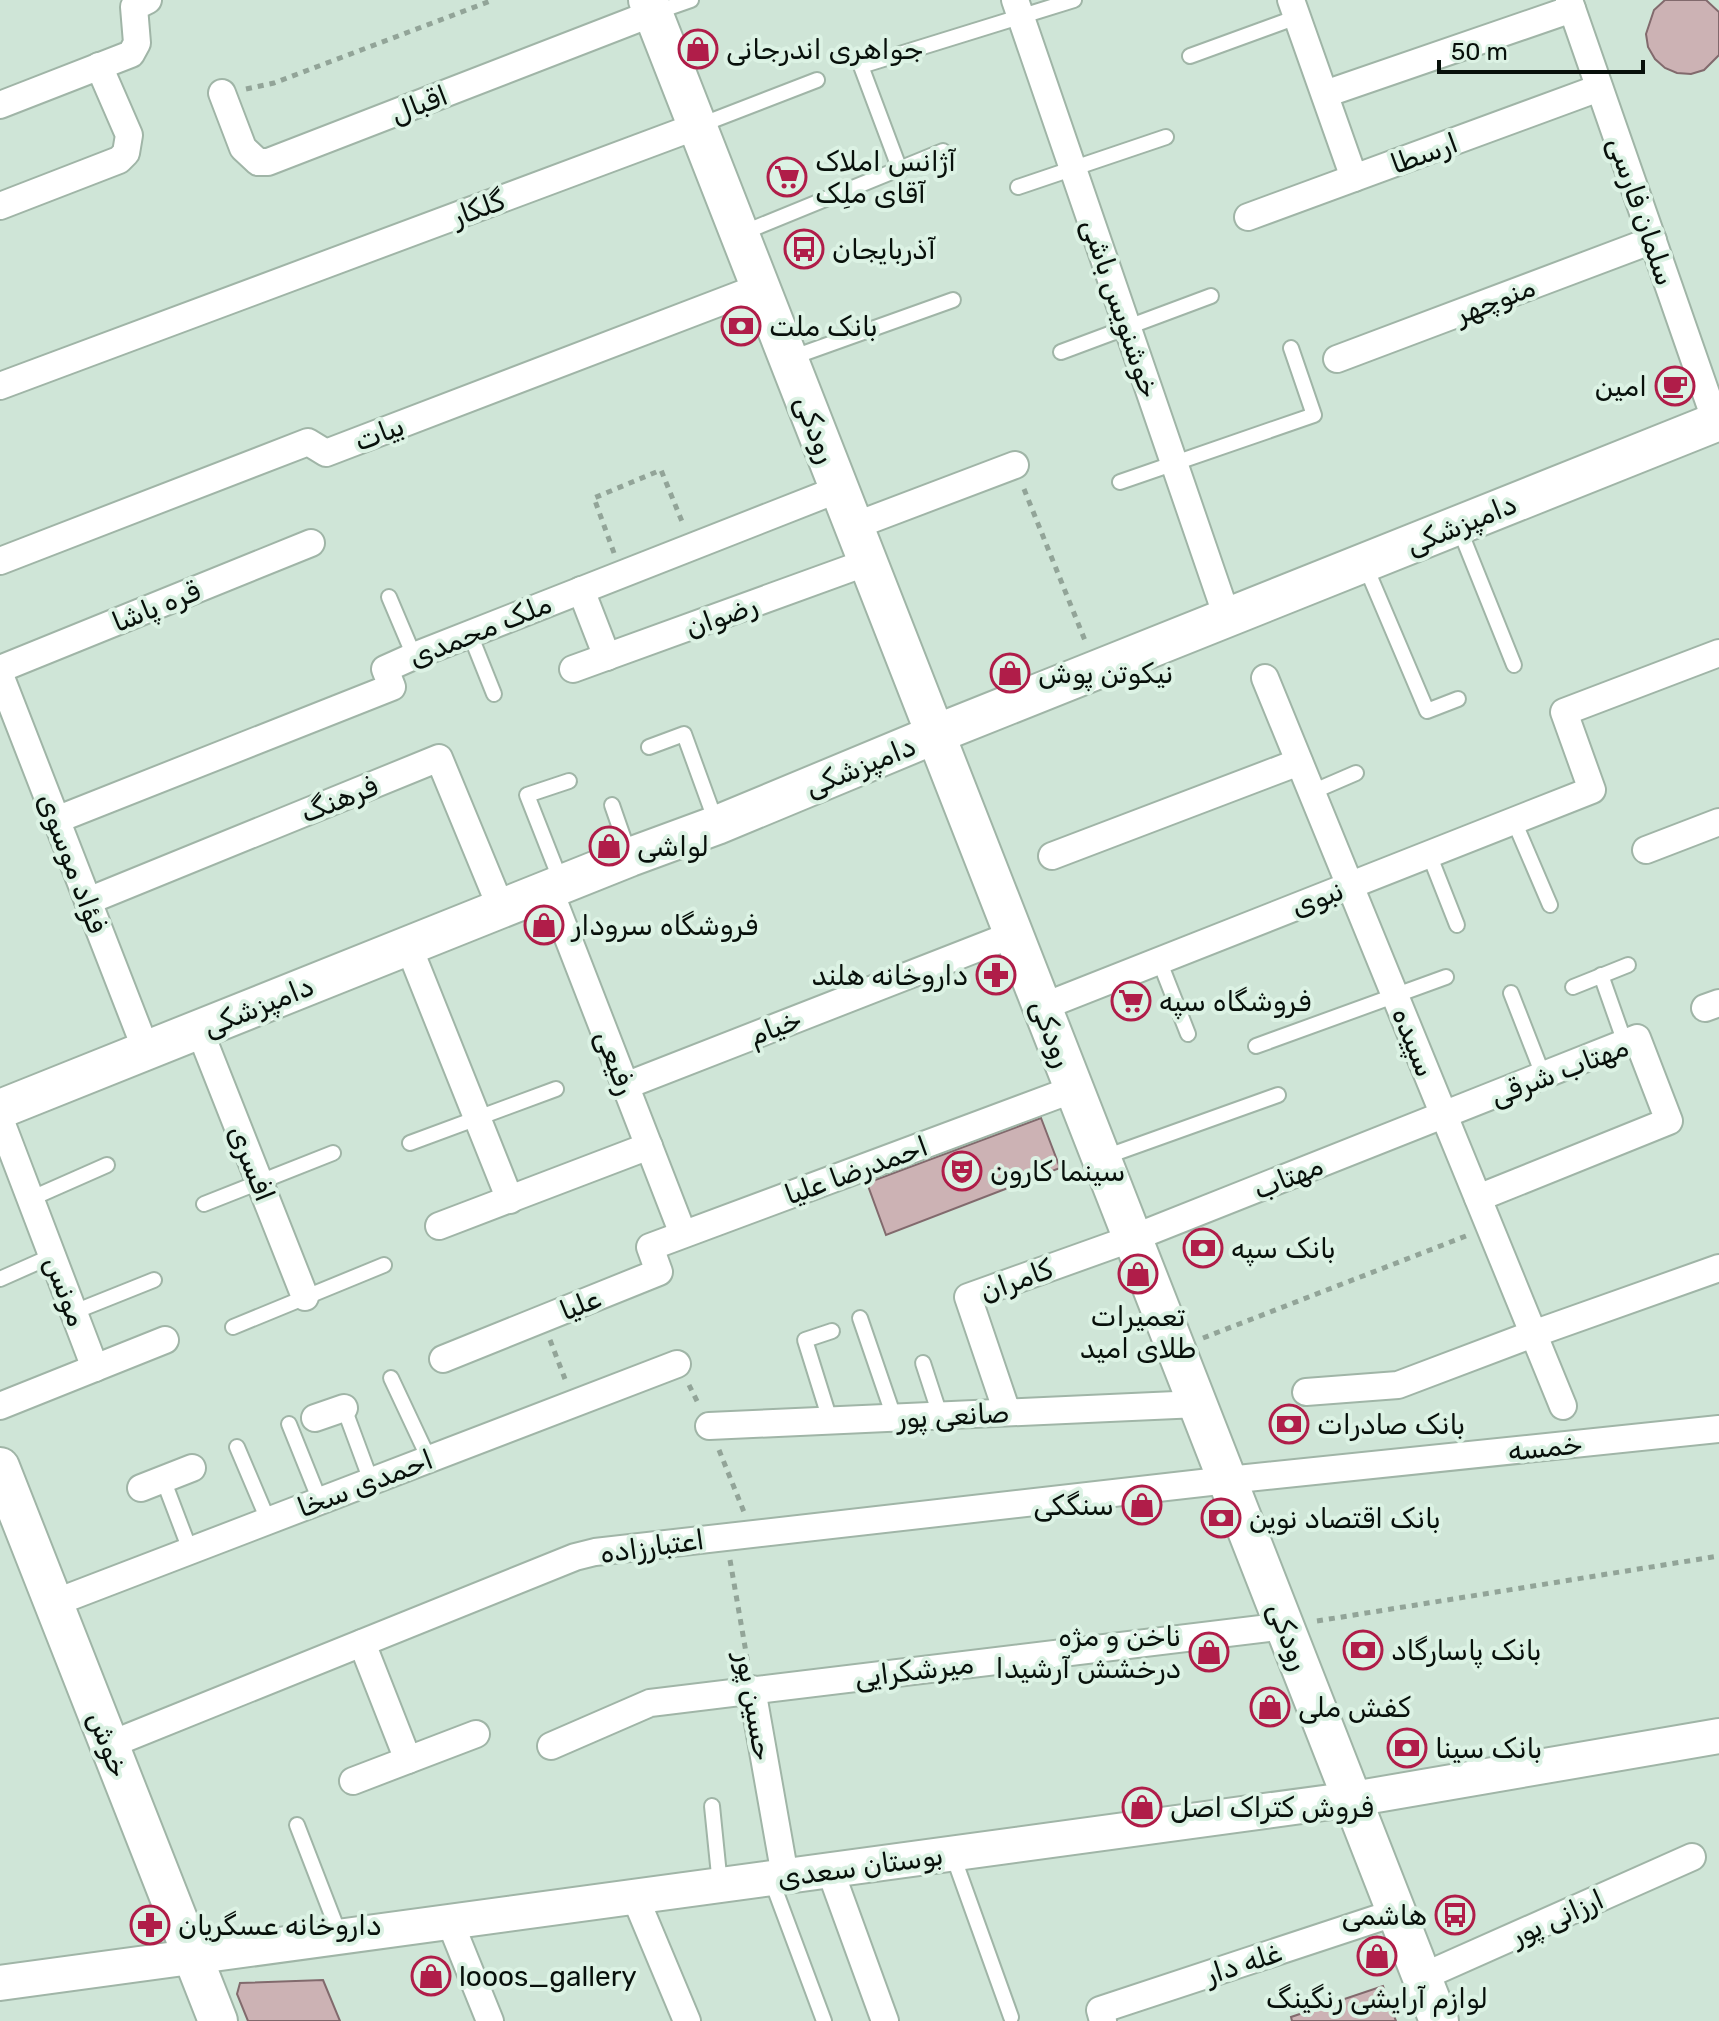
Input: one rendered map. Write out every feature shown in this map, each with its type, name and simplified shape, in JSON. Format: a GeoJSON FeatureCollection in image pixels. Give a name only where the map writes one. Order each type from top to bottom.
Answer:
{"type":"FeatureCollection","features":[{"type":"Feature","properties":{"kind":"main road","name":"رودکی"},"geometry":{"type":"LineString","coordinates":[[650,6],[1439,2021]]}},
{"type":"Feature","properties":{"kind":"main road","name":"دامپزشکی"},"geometry":{"type":"LineString","coordinates":[[0,1109],[717,825],[1717,421]]}},
{"type":"Feature","properties":{"kind":"main road","name":"خوش"},"geometry":{"type":"LineString","coordinates":[[1,1475],[218,2021]]}},
{"type":"Feature","properties":{"kind":"street"},"geometry":{"type":"LineString","coordinates":[[0,105],[131,54],[137,43],[133,10],[137,4],[148,0]]}},
{"type":"Feature","properties":{"kind":"street"},"geometry":{"type":"LineString","coordinates":[[1325,94],[1571,4]]}},
{"type":"Feature","properties":{"kind":"street","name":"سلمان فارسی"},"geometry":{"type":"LineString","coordinates":[[1571,4],[1717,421]]}},
{"type":"Feature","properties":{"kind":"street","name":"اقبال"},"geometry":{"type":"LineString","coordinates":[[222,93],[243,148],[258,162],[268,162],[650,6]]}},
{"type":"Feature","properties":{"kind":"street","name":"خوشنویس باشی"},"geometry":{"type":"LineString","coordinates":[[1017,8],[1227,617]]}},
{"type":"Feature","properties":{"kind":"street"},"geometry":{"type":"LineString","coordinates":[[1294,9],[1354,178]]}},
{"type":"Feature","properties":{"kind":"street"},"geometry":{"type":"LineString","coordinates":[[0,206],[119,160],[126,153],[129,135],[99,66]]}},
{"type":"Feature","properties":{"kind":"street","name":"ارسطا"},"geometry":{"type":"LineString","coordinates":[[1248,217],[1599,88]]}},
{"type":"Feature","properties":{"kind":"street","name":"گلکار"},"geometry":{"type":"LineString","coordinates":[[0,386],[697,126]]}},
{"type":"Feature","properties":{"kind":"street","name":"منوچهر"},"geometry":{"type":"LineString","coordinates":[[1337,359],[1653,240]]}},
{"type":"Feature","properties":{"kind":"street","name":"بیات"},"geometry":{"type":"LineString","coordinates":[[0,561],[308,442],[326,453],[760,287]]}},
{"type":"Feature","properties":{"kind":"street"},"geometry":{"type":"LineString","coordinates":[[854,526],[1015,465]]}},
{"type":"Feature","properties":{"kind":"street","name":"ملک محمدی"},"geometry":{"type":"LineString","coordinates":[[56,820],[392,687],[385,669],[414,656],[839,489]]}},
{"type":"Feature","properties":{"kind":"street","name":"قره پاشا"},"geometry":{"type":"LineString","coordinates":[[0,669],[311,543]]}},
{"type":"Feature","properties":{"kind":"street","name":"رضوان"},"geometry":{"type":"LineString","coordinates":[[573,669],[868,562]]}},
{"type":"Feature","properties":{"kind":"street"},"geometry":{"type":"LineString","coordinates":[[581,590],[607,657]]}},
{"type":"Feature","properties":{"kind":"street","name":"نبوی"},"geometry":{"type":"LineString","coordinates":[[1042,1007],[1592,790],[1564,712],[1719,653]]}},
{"type":"Feature","properties":{"kind":"street","name":"فؤاد موسوی"},"geometry":{"type":"LineString","coordinates":[[0,675],[146,1050]]}},
{"type":"Feature","properties":{"kind":"street","name":"سپیده"},"geometry":{"type":"LineString","coordinates":[[1265,678],[1563,1406]]}},
{"type":"Feature","properties":{"kind":"street","name":"فرهنگ"},"geometry":{"type":"LineString","coordinates":[[88,901],[439,758],[501,908]]}},
{"type":"Feature","properties":{"kind":"street"},"geometry":{"type":"LineString","coordinates":[[1052,856],[1299,762]]}},
{"type":"Feature","properties":{"kind":"street"},"geometry":{"type":"LineString","coordinates":[[1646,850],[1719,822]]}},
{"type":"Feature","properties":{"kind":"street","name":"رفیعی"},"geometry":{"type":"LineString","coordinates":[[555,887],[625,1086],[683,1234]]}},
{"type":"Feature","properties":{"kind":"street","name":"خیام"},"geometry":{"type":"LineString","coordinates":[[625,1086],[1014,934]]}},
{"type":"Feature","properties":{"kind":"street"},"geometry":{"type":"LineString","coordinates":[[408,945],[510,1200]]}},
{"type":"Feature","properties":{"kind":"street","name":"افسری"},"geometry":{"type":"LineString","coordinates":[[199,1029],[305,1297]]}},
{"type":"Feature","properties":{"kind":"street","name":"مهتاب شرقی"},"geometry":{"type":"LineString","coordinates":[[1443,1115],[1637,1038],[1639,1040],[1669,1121],[1478,1198]]}},
{"type":"Feature","properties":{"kind":"street","name":"احمدرضا علیا"},"geometry":{"type":"LineString","coordinates":[[683,1234],[1074,1089]]}},
{"type":"Feature","properties":{"kind":"street","name":"مهتاب"},"geometry":{"type":"LineString","coordinates":[[1133,1238],[1443,1115]]}},
{"type":"Feature","properties":{"kind":"street","name":"مونس"},"geometry":{"type":"LineString","coordinates":[[0,1119],[95,1368]]}},
{"type":"Feature","properties":{"kind":"street"},"geometry":{"type":"LineString","coordinates":[[439,1226],[649,1146]]}},
{"type":"Feature","properties":{"kind":"street","name":"علیا"},"geometry":{"type":"LineString","coordinates":[[443,1359],[659,1272],[650,1247],[683,1234]]}},
{"type":"Feature","properties":{"kind":"street","name":"کامران"},"geometry":{"type":"LineString","coordinates":[[1007,1412],[968,1297],[1133,1238]]}},
{"type":"Feature","properties":{"kind":"street"},"geometry":{"type":"LineString","coordinates":[[1306,1392],[1398,1385],[1719,1268]]}},
{"type":"Feature","properties":{"kind":"street"},"geometry":{"type":"LineString","coordinates":[[0,1406],[165,1340]]}},
{"type":"Feature","properties":{"kind":"street","name":"احمدی سخا"},"geometry":{"type":"LineString","coordinates":[[54,1603],[677,1364]]}},
{"type":"Feature","properties":{"kind":"street","name":"صانعی پور"},"geometry":{"type":"LineString","coordinates":[[709,1426],[1198,1404]]}},
{"type":"Feature","properties":{"kind":"street"},"geometry":{"type":"LineString","coordinates":[[315,1418],[344,1408]]}},
{"type":"Feature","properties":{"kind":"street","name":"خمسه"},"geometry":{"type":"LineString","coordinates":[[1228,1480],[1719,1429]]}},
{"type":"Feature","properties":{"kind":"street"},"geometry":{"type":"LineString","coordinates":[[152,1484],[192,1468]]}},
{"type":"Feature","properties":{"kind":"street","name":"اعتبارزاده"},"geometry":{"type":"LineString","coordinates":[[109,1745],[575,1557],[616,1548],[1228,1480]]}},
{"type":"Feature","properties":{"kind":"street","name":"میرشکرایی"},"geometry":{"type":"LineString","coordinates":[[551,1746],[650,1703],[1285,1626]]}},
{"type":"Feature","properties":{"kind":"street"},"geometry":{"type":"LineString","coordinates":[[362,1643],[408,1760]]}},
{"type":"Feature","properties":{"kind":"street","name":"حسین پور"},"geometry":{"type":"LineString","coordinates":[[752,1689],[778,1877]]}},
{"type":"Feature","properties":{"kind":"street"},"geometry":{"type":"LineString","coordinates":[[353,1781],[476,1734]]}},
{"type":"Feature","properties":{"kind":"street","name":"بوستان سعدی"},"geometry":{"type":"LineString","coordinates":[[0,1983],[1353,1799],[1719,1736]]}},
{"type":"Feature","properties":{"kind":"street","name":"ارزانی پور"},"geometry":{"type":"LineString","coordinates":[[1422,1977],[1692,1857]]}},
{"type":"Feature","properties":{"kind":"street"},"geometry":{"type":"LineString","coordinates":[[830,1870],[885,2021]]}},
{"type":"Feature","properties":{"kind":"street"},"geometry":{"type":"LineString","coordinates":[[635,1897],[687,2021]]}},
{"type":"Feature","properties":{"kind":"street","name":"غله دار"},"geometry":{"type":"LineString","coordinates":[[1103,2021],[1100,2010],[1397,1912]]}},
{"type":"Feature","properties":{"kind":"street"},"geometry":{"type":"LineString","coordinates":[[450,1922],[490,2021]]}},
{"type":"Feature","properties":{"kind":"lane"},"geometry":{"type":"LineString","coordinates":[[650,6],[691,0]]}},
{"type":"Feature","properties":{"kind":"lane"},"geometry":{"type":"LineString","coordinates":[[900,170],[861,66],[1017,8],[1074,0]]}},
{"type":"Feature","properties":{"kind":"lane"},"geometry":{"type":"LineString","coordinates":[[1190,56],[1294,9]]}},
{"type":"Feature","properties":{"kind":"lane"},"geometry":{"type":"LineString","coordinates":[[697,126],[817,80]]}},
{"type":"Feature","properties":{"kind":"lane"},"geometry":{"type":"LineString","coordinates":[[1018,187],[1166,137]]}},
{"type":"Feature","properties":{"kind":"lane"},"geometry":{"type":"LineString","coordinates":[[740,234],[943,151]]}},
{"type":"Feature","properties":{"kind":"lane"},"geometry":{"type":"LineString","coordinates":[[1061,352],[1211,296]]}},
{"type":"Feature","properties":{"kind":"lane"},"geometry":{"type":"LineString","coordinates":[[788,359],[953,300]]}},
{"type":"Feature","properties":{"kind":"lane"},"geometry":{"type":"LineString","coordinates":[[1120,482],[1314,415],[1291,348]]}},
{"type":"Feature","properties":{"kind":"lane"},"geometry":{"type":"LineString","coordinates":[[1458,525],[1514,665]]}},
{"type":"Feature","properties":{"kind":"lane"},"geometry":{"type":"LineString","coordinates":[[1364,563],[1427,711],[1458,699]]}},
{"type":"Feature","properties":{"kind":"lane"},"geometry":{"type":"LineString","coordinates":[[389,597],[414,656]]}},
{"type":"Feature","properties":{"kind":"lane"},"geometry":{"type":"LineString","coordinates":[[470,634],[494,694]]}},
{"type":"Feature","properties":{"kind":"lane"},"geometry":{"type":"LineString","coordinates":[[649,747],[684,734],[717,825]]}},
{"type":"Feature","properties":{"kind":"lane"},"geometry":{"type":"LineString","coordinates":[[1312,792],[1356,773]]}},
{"type":"Feature","properties":{"kind":"lane"},"geometry":{"type":"LineString","coordinates":[[555,887],[527,795],[569,781]]}},
{"type":"Feature","properties":{"kind":"lane"},"geometry":{"type":"LineString","coordinates":[[612,805],[630,857]]}},
{"type":"Feature","properties":{"kind":"lane"},"geometry":{"type":"LineString","coordinates":[[1514,821],[1550,905]]}},
{"type":"Feature","properties":{"kind":"lane"},"geometry":{"type":"LineString","coordinates":[[1429,854],[1457,925]]}},
{"type":"Feature","properties":{"kind":"lane"},"geometry":{"type":"LineString","coordinates":[[1159,960],[1188,1034]]}},
{"type":"Feature","properties":{"kind":"lane"},"geometry":{"type":"LineString","coordinates":[[1573,987],[1628,965]]}},
{"type":"Feature","properties":{"kind":"lane"},"geometry":{"type":"LineString","coordinates":[[1601,975],[1625,1043]]}},
{"type":"Feature","properties":{"kind":"lane"},"geometry":{"type":"LineString","coordinates":[[1256,1046],[1446,977]]}},
{"type":"Feature","properties":{"kind":"lane"},"geometry":{"type":"LineString","coordinates":[[1511,993],[1543,1075]]}},
{"type":"Feature","properties":{"kind":"lane"},"geometry":{"type":"LineString","coordinates":[[410,1143],[556,1089]]}},
{"type":"Feature","properties":{"kind":"lane"},"geometry":{"type":"LineString","coordinates":[[1102,1159],[1278,1095]]}},
{"type":"Feature","properties":{"kind":"lane"},"geometry":{"type":"LineString","coordinates":[[204,1204],[333,1153]]}},
{"type":"Feature","properties":{"kind":"lane"},"geometry":{"type":"LineString","coordinates":[[30,1199],[107,1165]]}},
{"type":"Feature","properties":{"kind":"lane"},"geometry":{"type":"LineString","coordinates":[[0,1279],[52,1256]]}},
{"type":"Feature","properties":{"kind":"lane"},"geometry":{"type":"LineString","coordinates":[[233,1327],[384,1265]]}},
{"type":"Feature","properties":{"kind":"lane"},"geometry":{"type":"LineString","coordinates":[[74,1312],[154,1280]]}},
{"type":"Feature","properties":{"kind":"lane"},"geometry":{"type":"LineString","coordinates":[[860,1318],[894,1417]]}},
{"type":"Feature","properties":{"kind":"lane"},"geometry":{"type":"LineString","coordinates":[[830,1420],[805,1340],[832,1331]]}},
{"type":"Feature","properties":{"kind":"lane"},"geometry":{"type":"LineString","coordinates":[[923,1363],[940,1415]]}},
{"type":"Feature","properties":{"kind":"lane"},"geometry":{"type":"LineString","coordinates":[[391,1378],[429,1459]]}},
{"type":"Feature","properties":{"kind":"lane"},"geometry":{"type":"LineString","coordinates":[[344,1408],[371,1481]]}},
{"type":"Feature","properties":{"kind":"lane"},"geometry":{"type":"LineString","coordinates":[[289,1424],[320,1501]]}},
{"type":"Feature","properties":{"kind":"lane"},"geometry":{"type":"LineString","coordinates":[[237,1447],[268,1520]]}},
{"type":"Feature","properties":{"kind":"lane"},"geometry":{"type":"LineString","coordinates":[[152,1484],[190,1550]]}},
{"type":"Feature","properties":{"kind":"lane"},"geometry":{"type":"LineString","coordinates":[[712,1806],[720,1885]]}},
{"type":"Feature","properties":{"kind":"lane"},"geometry":{"type":"LineString","coordinates":[[297,1825],[340,1936]]}},
{"type":"Feature","properties":{"kind":"lane"},"geometry":{"type":"LineString","coordinates":[[952,1853],[1011,2017]]}},
{"type":"Feature","properties":{"kind":"lane"},"geometry":{"type":"LineString","coordinates":[[778,1877],[824,2021]]}},
{"type":"Feature","properties":{"kind":"path"},"geometry":{"type":"LineString","coordinates":[[222,93],[274,83],[493,0]]}},
{"type":"Feature","properties":{"kind":"path"},"geometry":{"type":"LineString","coordinates":[[1015,465],[1096,670]]}},
{"type":"Feature","properties":{"kind":"path"},"geometry":{"type":"LineString","coordinates":[[621,573],[594,498],[661,470],[692,546]]}},
{"type":"Feature","properties":{"kind":"path"},"geometry":{"type":"LineString","coordinates":[[1176,1348],[1489,1227]]}},
{"type":"Feature","properties":{"kind":"path"},"geometry":{"type":"LineString","coordinates":[[541,1319],[575,1403]]}},
{"type":"Feature","properties":{"kind":"path","name":"حسین پور"},"geometry":{"type":"LineString","coordinates":[[726,1536],[752,1689]]}},
{"type":"Feature","properties":{"kind":"path"},"geometry":{"type":"LineString","coordinates":[[1285,1626],[1719,1556]]}},
{"type":"Feature","properties":{"kind":"building"},"geometry":{"type":"Polygon","coordinates":[[[1665,0],[1706,0],[1719,12],[1719,55],[1704,70],[1691,74],[1677,73],[1665,68],[1648,47],[1646,34],[1654,10],[1665,0]]]}},
{"type":"Feature","properties":{"kind":"building","name":"سینما کارون"},"geometry":{"type":"Polygon","coordinates":[[[1041,1118],[1060,1168],[886,1235],[867,1183],[1041,1118]]]}},
{"type":"Feature","properties":{"kind":"building"},"geometry":{"type":"Polygon","coordinates":[[[323,1980],[340,2021],[248,2021],[237,1994],[240,1983],[323,1980]]]}},
{"type":"Feature","properties":{"kind":"building"},"geometry":{"type":"Polygon","coordinates":[[[1383,1986],[1396,2021],[1292,2021],[1291,2017],[1383,1986]]]}},
{"type":"Feature","properties":{"kind":"place","name":"جواهری اندرجانی"},"geometry":{"type":"Point","coordinates":[698,49]}},
{"type":"Feature","properties":{"kind":"place","name":"آژانس املاک آقای ملِک"},"geometry":{"type":"Point","coordinates":[787,177]}},
{"type":"Feature","properties":{"kind":"place","name":"آذربایجان"},"geometry":{"type":"Point","coordinates":[804,249]}},
{"type":"Feature","properties":{"kind":"place","name":"بانک ملت"},"geometry":{"type":"Point","coordinates":[741,326]}},
{"type":"Feature","properties":{"kind":"place","name":"امین"},"geometry":{"type":"Point","coordinates":[1675,386]}},
{"type":"Feature","properties":{"kind":"place","name":"نیکوتن پوش"},"geometry":{"type":"Point","coordinates":[1010,673]}},
{"type":"Feature","properties":{"kind":"place","name":"لواشی"},"geometry":{"type":"Point","coordinates":[609,846]}},
{"type":"Feature","properties":{"kind":"place","name":"فروشگاه سرودار"},"geometry":{"type":"Point","coordinates":[544,925]}},
{"type":"Feature","properties":{"kind":"place","name":"داروخانه هلند"},"geometry":{"type":"Point","coordinates":[996,975]}},
{"type":"Feature","properties":{"kind":"place","name":"فروشگاه سپه"},"geometry":{"type":"Point","coordinates":[1131,1001]}},
{"type":"Feature","properties":{"kind":"place","name":"سینما کارون"},"geometry":{"type":"Point","coordinates":[962,1171]}},
{"type":"Feature","properties":{"kind":"place","name":"بانک سپه"},"geometry":{"type":"Point","coordinates":[1203,1248]}},
{"type":"Feature","properties":{"kind":"place","name":"تعمیرات طلای امید"},"geometry":{"type":"Point","coordinates":[1138,1274]}},
{"type":"Feature","properties":{"kind":"place","name":"بانک صادرات"},"geometry":{"type":"Point","coordinates":[1289,1424]}},
{"type":"Feature","properties":{"kind":"place","name":"سنگکی"},"geometry":{"type":"Point","coordinates":[1142,1505]}},
{"type":"Feature","properties":{"kind":"place","name":"بانک اقتصاد نوین"},"geometry":{"type":"Point","coordinates":[1221,1518]}},
{"type":"Feature","properties":{"kind":"place","name":"بانک پاسارگاد"},"geometry":{"type":"Point","coordinates":[1363,1650]}},
{"type":"Feature","properties":{"kind":"place","name":"ناخن و مژه درخشش آرشیدا"},"geometry":{"type":"Point","coordinates":[1209,1652]}},
{"type":"Feature","properties":{"kind":"place","name":"کفش ملی"},"geometry":{"type":"Point","coordinates":[1270,1707]}},
{"type":"Feature","properties":{"kind":"place","name":"بانک سینا"},"geometry":{"type":"Point","coordinates":[1407,1748]}},
{"type":"Feature","properties":{"kind":"place","name":"فروش کتراک اصل"},"geometry":{"type":"Point","coordinates":[1142,1807]}},
{"type":"Feature","properties":{"kind":"place","name":"هاشمی"},"geometry":{"type":"Point","coordinates":[1455,1915]}},
{"type":"Feature","properties":{"kind":"place","name":"داروخانه عسگریان"},"geometry":{"type":"Point","coordinates":[150,1925]}},
{"type":"Feature","properties":{"kind":"place","name":"لوازم آرايشی رنگينگ"},"geometry":{"type":"Point","coordinates":[1377,1956]}},
{"type":"Feature","properties":{"kind":"place","name":"looos_gallery"},"geometry":{"type":"Point","coordinates":[431,1976]}}]}
